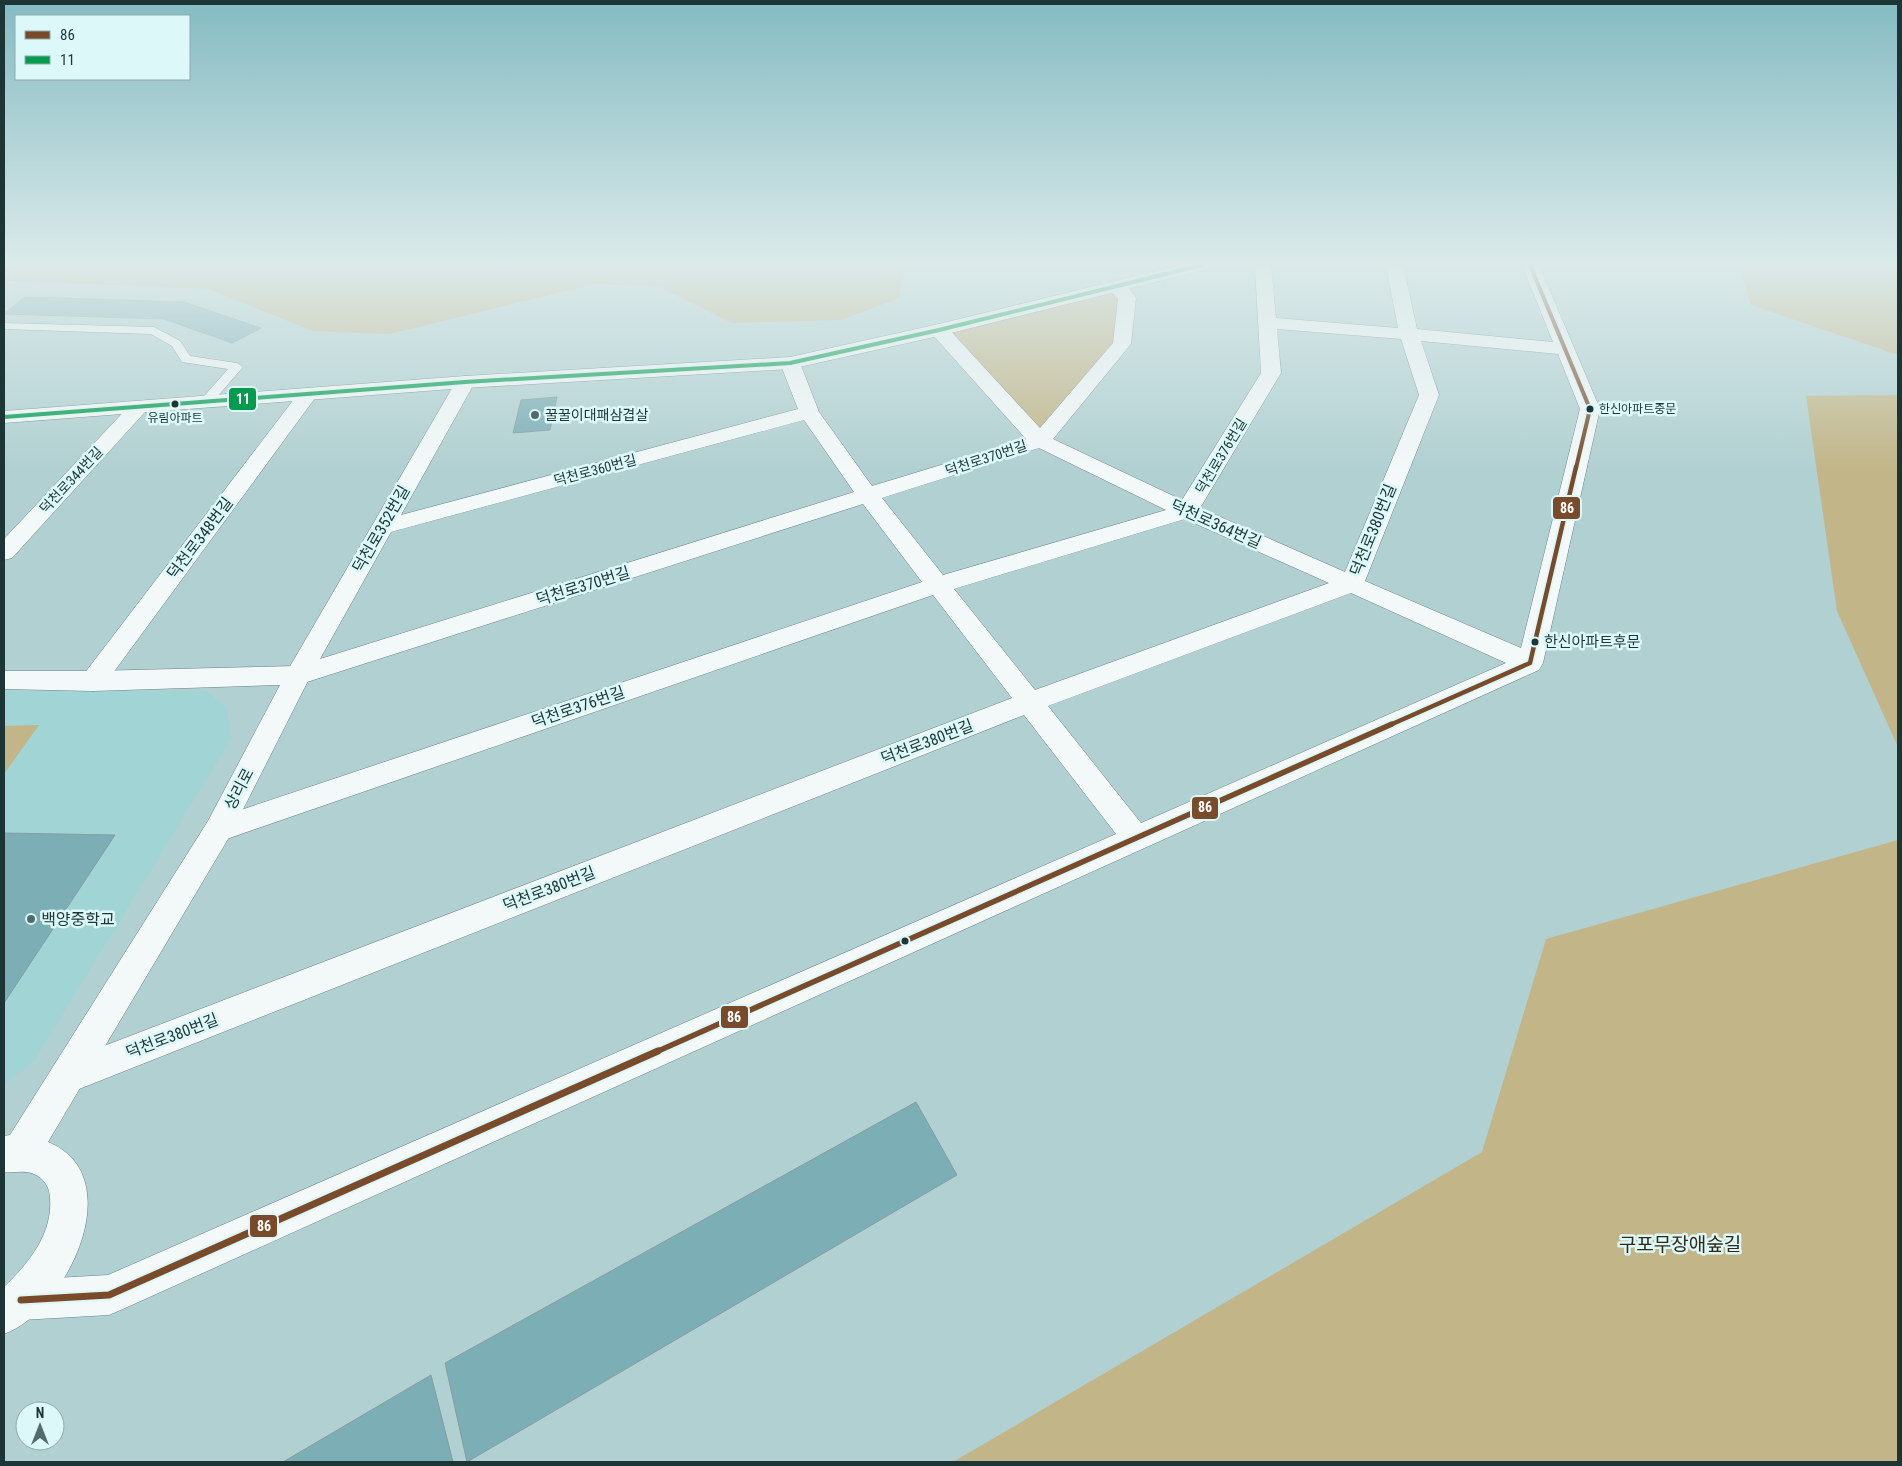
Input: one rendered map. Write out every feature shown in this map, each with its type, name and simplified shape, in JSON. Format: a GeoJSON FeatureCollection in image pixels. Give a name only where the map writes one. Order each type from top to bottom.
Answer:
{"type":"FeatureCollection","features":[{"type":"Feature","properties":{"kind":"street"},"geometry":{"type":"LineString","coordinates":[[4,417],[464,382],[790,364],[925,333]]}},
{"type":"Feature","properties":{"kind":"street","name":"덕천로364번길"},"geometry":{"type":"LineString","coordinates":[[943,333],[1040,440],[1187,511],[1530,663]]}},
{"type":"Feature","properties":{"kind":"street","name":"덕천로370번길"},"geometry":{"type":"LineString","coordinates":[[298,675],[1040,440],[1122,344],[1123,333]]}},
{"type":"Feature","properties":{"kind":"street","name":"덕천로376번길"},"geometry":{"type":"LineString","coordinates":[[218,830],[938,585],[1187,511],[1271,374],[1269,333]]}},
{"type":"Feature","properties":{"kind":"street"},"geometry":{"type":"LineString","coordinates":[[1402,333],[1564,349]]}},
{"type":"Feature","properties":{"kind":"street"},"geometry":{"type":"LineString","coordinates":[[12,1307],[109,1295],[1530,663],[1590,409],[1558,333]]}},
{"type":"Feature","properties":{"kind":"street","name":"덕천로380번길"},"geometry":{"type":"LineString","coordinates":[[68,1076],[1030,702],[1352,584],[1429,395],[1410,334]]}},
{"type":"Feature","properties":{"kind":"street"},"geometry":{"type":"LineString","coordinates":[[790,364],[809,412],[868,496],[1136,838]]}},
{"type":"Feature","properties":{"kind":"street","name":"덕천로352번길"},"geometry":{"type":"LineString","coordinates":[[298,675],[464,382]]}},
{"type":"Feature","properties":{"kind":"street","name":"덕천로348번길"},"geometry":{"type":"LineString","coordinates":[[93,682],[308,394]]}},
{"type":"Feature","properties":{"kind":"street","name":"덕천로344번길"},"geometry":{"type":"LineString","coordinates":[[4,553],[138,408]]}},
{"type":"Feature","properties":{"kind":"street","name":"덕천로360번길"},"geometry":{"type":"LineString","coordinates":[[382,527],[809,412]]}},
{"type":"Feature","properties":{"kind":"street"},"geometry":{"type":"LineString","coordinates":[[4,680],[93,682],[298,675]]}},
{"type":"Feature","properties":{"kind":"street","name":"상리로"},"geometry":{"type":"LineString","coordinates":[[12,1153],[68,1076],[218,830],[298,675]]}},
{"type":"Feature","properties":{"kind":"street"},"geometry":{"type":"LineString","coordinates":[[12,1153],[47,1159],[64,1176],[70,1200],[66,1231],[48,1266],[12,1307]]}},
{"type":"Feature","properties":{"kind":"lane"},"geometry":{"type":"LineString","coordinates":[[157,333],[176,344],[186,359],[237,367],[205,402]]}},
{"type":"Feature","properties":{"kind":"shaded area"},"geometry":{"type":"Polygon","coordinates":[[[4,691],[206,691],[227,709],[231,739],[34,1061],[4,1085],[4,691]]]}},
{"type":"Feature","properties":{"kind":"green space"},"geometry":{"type":"Polygon","coordinates":[[[951,333],[1119,333],[1118,344],[1042,433],[951,333]]]}},
{"type":"Feature","properties":{"kind":"green space"},"geometry":{"type":"Polygon","coordinates":[[[1835,333],[1898,333],[1898,355],[1835,333]]]}},
{"type":"Feature","properties":{"kind":"green space"},"geometry":{"type":"Polygon","coordinates":[[[1898,395],[1898,747],[1837,611],[1806,396],[1898,395]]]}},
{"type":"Feature","properties":{"kind":"green space"},"geometry":{"type":"Polygon","coordinates":[[[39,725],[4,774],[4,726],[39,725]]]}},
{"type":"Feature","properties":{"kind":"green space","name":"구포무장애숲길"},"geometry":{"type":"Polygon","coordinates":[[[1898,840],[1898,1462],[953,1462],[1482,1152],[1546,939],[1898,840]]]}},
{"type":"Feature","properties":{"kind":"building"},"geometry":{"type":"Polygon","coordinates":[[[205,333],[251,333],[232,343],[205,333]]]}},
{"type":"Feature","properties":{"kind":"building","name":"꿀꿀이대패삼겹살"},"geometry":{"type":"Polygon","coordinates":[[[557,397],[550,430],[513,433],[521,400],[557,397]]]}},
{"type":"Feature","properties":{"kind":"building","name":"백양중학교"},"geometry":{"type":"Polygon","coordinates":[[[4,833],[115,835],[4,1003],[4,833]]]}},
{"type":"Feature","properties":{"kind":"building"},"geometry":{"type":"Polygon","coordinates":[[[916,1102],[957,1175],[467,1462],[445,1363],[916,1102]]]}},
{"type":"Feature","properties":{"kind":"building"},"geometry":{"type":"Polygon","coordinates":[[[431,1375],[453,1462],[283,1462],[431,1375]]]}},
{"type":"Feature","properties":{"kind":"transit line","name":"11"},"geometry":{"type":"LineString","coordinates":[[4,417],[465,382],[790,363],[924,333]]}},
{"type":"Feature","properties":{"kind":"transit line","name":"86"},"geometry":{"type":"LineString","coordinates":[[21,1300],[109,1295],[1530,663],[1590,409],[1559,333]]}},
{"type":"Feature","properties":{"kind":"place","name":"유림아파트"},"geometry":{"type":"Point","coordinates":[175,404]}},
{"type":"Feature","properties":{"kind":"place","name":"한신아파트중문"},"geometry":{"type":"Point","coordinates":[1590,409]}},
{"type":"Feature","properties":{"kind":"place","name":"꿀꿀이대패삼겹살"},"geometry":{"type":"Point","coordinates":[535,415]}},
{"type":"Feature","properties":{"kind":"place","name":"한신아파트후문"},"geometry":{"type":"Point","coordinates":[1535,642]}},
{"type":"Feature","properties":{"kind":"place","name":"백양중학교"},"geometry":{"type":"Point","coordinates":[31,919]}}]}
